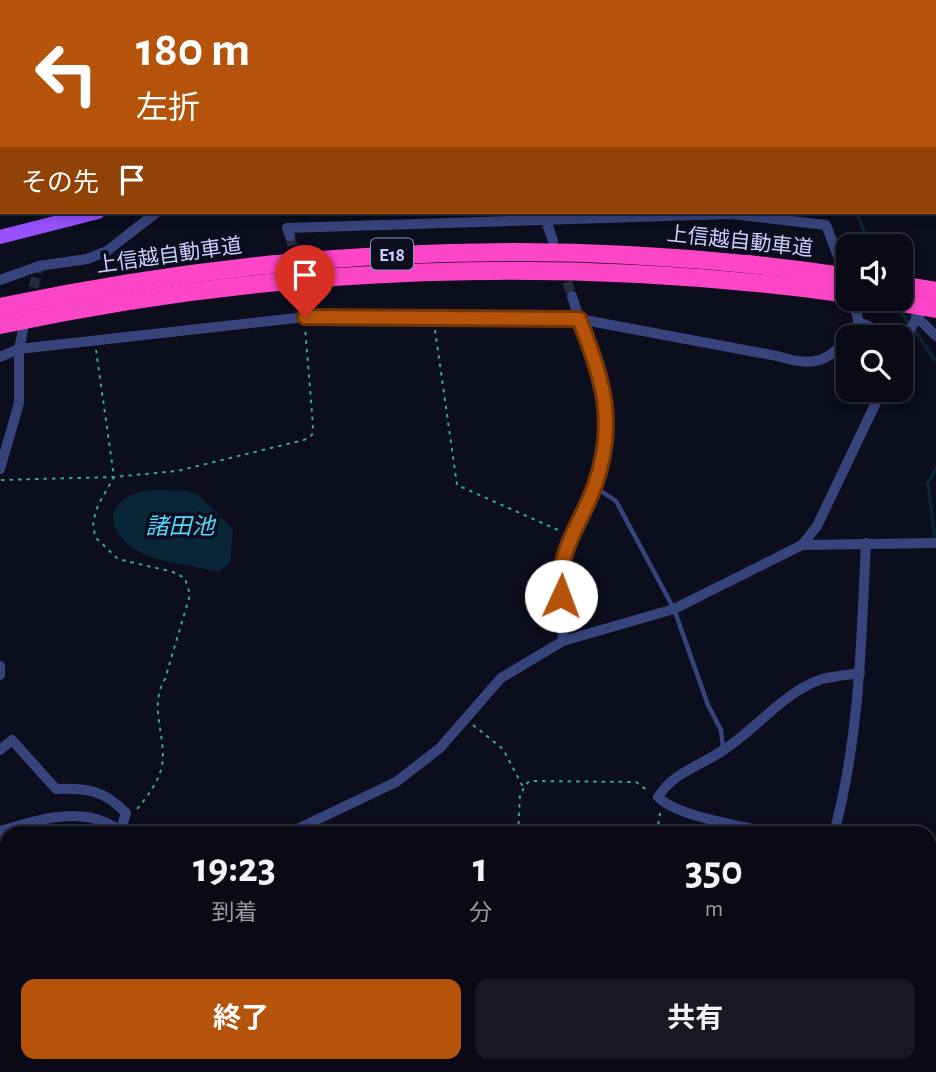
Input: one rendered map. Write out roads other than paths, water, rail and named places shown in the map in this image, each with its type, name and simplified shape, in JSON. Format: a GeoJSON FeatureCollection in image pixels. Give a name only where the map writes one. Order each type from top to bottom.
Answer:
{"type":"FeatureCollection","features":[{"type":"Feature","properties":{"kind":"highway","name":"上信越自動車道"},"geometry":{"type":"LineString","coordinates":[[0,307],[135,281],[299,260],[382,254],[576,251],[786,277],[836,290]]}},
{"type":"Feature","properties":{"kind":"highway","name":"上信越自動車道"},"geometry":{"type":"LineString","coordinates":[[0,326],[179,293],[382,273],[551,270],[836,277]]}},
{"type":"Feature","properties":{"kind":"highway"},"geometry":{"type":"LineString","coordinates":[[913,287],[936,290]]}},
{"type":"Feature","properties":{"kind":"highway"},"geometry":{"type":"LineString","coordinates":[[913,305],[936,309]]}},
{"type":"Feature","properties":{"kind":"main road"},"geometry":{"type":"LineString","coordinates":[[0,237],[64,216]]}},
{"type":"Feature","properties":{"kind":"street"},"geometry":{"type":"LineString","coordinates":[[0,280],[39,266],[87,259],[107,251],[154,214]]}},
{"type":"Feature","properties":{"kind":"street"},"geometry":{"type":"LineString","coordinates":[[290,236],[287,228],[544,216],[731,214],[826,225],[836,245]]}},
{"type":"Feature","properties":{"kind":"street"},"geometry":{"type":"LineString","coordinates":[[544,216],[553,241]]}},
{"type":"Feature","properties":{"kind":"street"},"geometry":{"type":"LineString","coordinates":[[910,325],[936,290]]}},
{"type":"Feature","properties":{"kind":"street"},"geometry":{"type":"LineString","coordinates":[[303,292],[305,317]]}},
{"type":"Feature","properties":{"kind":"street"},"geometry":{"type":"LineString","coordinates":[[564,641],[559,573],[570,535],[594,487],[606,444],[607,404],[598,366],[572,296]]}},
{"type":"Feature","properties":{"kind":"street"},"geometry":{"type":"LineString","coordinates":[[856,311],[859,322],[865,325]]}},
{"type":"Feature","properties":{"kind":"street"},"geometry":{"type":"LineString","coordinates":[[916,316],[936,336]]}},
{"type":"Feature","properties":{"kind":"street"},"geometry":{"type":"LineString","coordinates":[[0,357],[19,349],[305,317],[579,319],[777,356],[800,363],[836,353],[859,322]]}},
{"type":"Feature","properties":{"kind":"street"},"geometry":{"type":"LineString","coordinates":[[0,469],[19,403],[19,349],[23,330]]}},
{"type":"Feature","properties":{"kind":"street"},"geometry":{"type":"LineString","coordinates":[[802,545],[817,526],[876,402]]}},
{"type":"Feature","properties":{"kind":"street"},"geometry":{"type":"LineString","coordinates":[[836,826],[849,777],[860,673],[866,543]]}},
{"type":"Feature","properties":{"kind":"street"},"geometry":{"type":"LineString","coordinates":[[304,826],[396,782],[440,748],[501,678],[564,641],[674,609],[802,545],[936,543]]}},
{"type":"Feature","properties":{"kind":"street"},"geometry":{"type":"LineString","coordinates":[[0,666],[0,675]]}},
{"type":"Feature","properties":{"kind":"street"},"geometry":{"type":"LineString","coordinates":[[746,826],[661,800],[667,783],[723,751],[799,692],[821,680],[860,673]]}},
{"type":"Feature","properties":{"kind":"street"},"geometry":{"type":"LineString","coordinates":[[0,750],[12,740],[56,789],[79,788],[100,792],[126,813],[125,826]]}},
{"type":"Feature","properties":{"kind":"street"},"geometry":{"type":"LineString","coordinates":[[15,826],[49,818],[75,816],[94,818],[112,826]]}},
{"type":"Feature","properties":{"kind":"lane"},"geometry":{"type":"LineString","coordinates":[[594,487],[616,501],[674,609],[708,705],[721,730],[723,751]]}},
{"type":"Feature","properties":{"kind":"water","name":"諸田池"},"geometry":{"type":"Polygon","coordinates":[[[184,490],[197,494],[233,529],[230,563],[218,572],[171,563],[144,554],[125,541],[114,525],[116,507],[136,493],[184,490]]]}},
{"type":"Feature","properties":{"kind":"waterway"},"geometry":{"type":"LineString","coordinates":[[857,214],[865,234]]}},
{"type":"Feature","properties":{"kind":"waterway"},"geometry":{"type":"LineString","coordinates":[[900,311],[936,361]]}},
{"type":"Feature","properties":{"kind":"waterway"},"geometry":{"type":"LineString","coordinates":[[935,540],[928,483],[936,468]]}},
{"type":"Feature","properties":{"kind":"tunnel"},"geometry":{"type":"LineString","coordinates":[[290,236],[301,284]]}},
{"type":"Feature","properties":{"kind":"tunnel"},"geometry":{"type":"LineString","coordinates":[[30,302],[39,266]]}},
{"type":"Feature","properties":{"kind":"tunnel"},"geometry":{"type":"LineString","coordinates":[[562,268],[572,296]]}}]}
